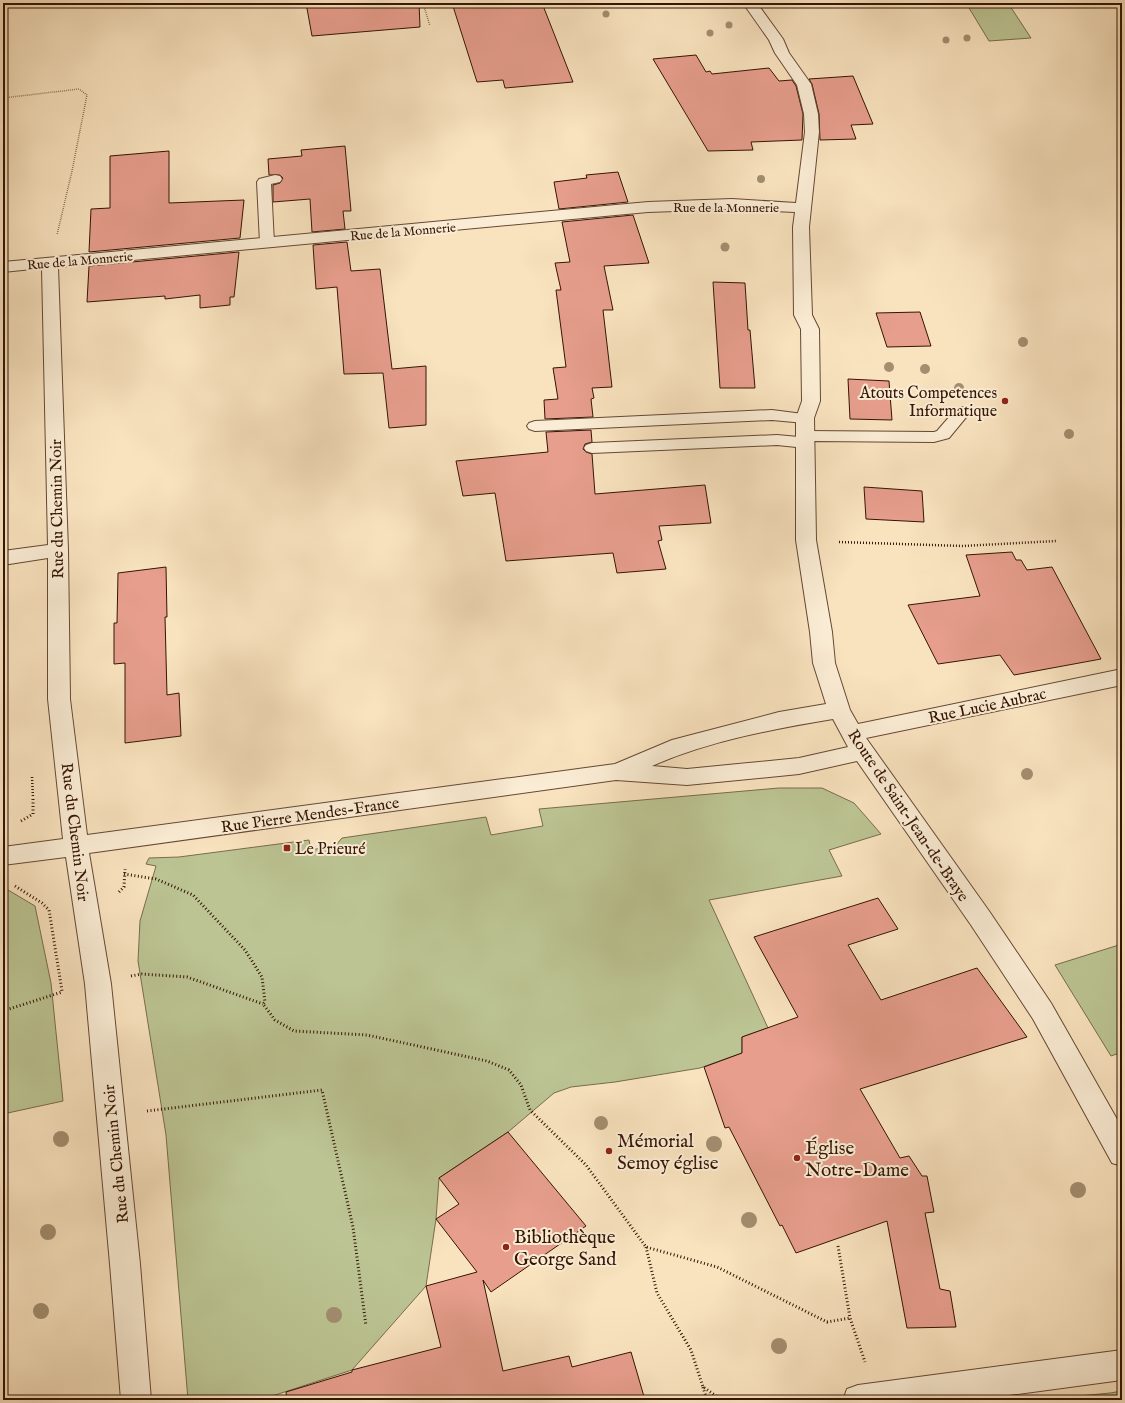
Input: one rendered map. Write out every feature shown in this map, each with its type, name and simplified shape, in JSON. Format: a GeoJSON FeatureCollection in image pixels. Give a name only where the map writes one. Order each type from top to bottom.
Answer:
{"type":"FeatureCollection","features":[{"type":"Feature","properties":{"kind":"street","name":"Route de Saint-Jean-de-Braye"},"geometry":{"type":"LineString","coordinates":[[750,3],[776,39],[782,53],[804,84],[810,114],[812,132],[801,227],[803,315],[810,329],[811,401],[805,418],[806,540],[820,625],[824,663],[839,710],[857,742],[980,918],[1042,1011],[1122,1154]]}},
{"type":"Feature","properties":{"kind":"street","name":"Rue de la Monnerie"},"geometry":{"type":"LineString","coordinates":[[3,267],[648,207],[732,204],[804,208]]}},
{"type":"Feature","properties":{"kind":"street","name":"Rue du Chemin Noir"},"geometry":{"type":"LineString","coordinates":[[50,262],[58,550],[59,700],[76,845],[98,984],[125,1264],[136,1400]]}},
{"type":"Feature","properties":{"kind":"street"},"geometry":{"type":"LineString","coordinates":[[3,558],[58,550]]}},
{"type":"Feature","properties":{"kind":"street","name":"Rue Lucie Aubrac"},"geometry":{"type":"LineString","coordinates":[[857,742],[1122,677]]}},
{"type":"Feature","properties":{"kind":"street","name":"Rue Pierre Mendes-France"},"geometry":{"type":"LineString","coordinates":[[616,772],[672,748],[779,720],[839,710]]}},
{"type":"Feature","properties":{"kind":"street","name":"Rue Pierre Mendes-France"},"geometry":{"type":"LineString","coordinates":[[3,856],[616,772],[687,777],[799,766],[857,742]]}},
{"type":"Feature","properties":{"kind":"street"},"geometry":{"type":"LineString","coordinates":[[858,1400],[1122,1365]]}},
{"type":"Feature","properties":{"kind":"lane"},"geometry":{"type":"LineString","coordinates":[[268,243],[264,182],[275,179]]}},
{"type":"Feature","properties":{"kind":"lane"},"geometry":{"type":"LineString","coordinates":[[592,448],[777,440],[934,437],[943,435],[962,412]]}},
{"type":"Feature","properties":{"kind":"lane"},"geometry":{"type":"LineString","coordinates":[[535,426],[772,415],[805,418]]}},
{"type":"Feature","properties":{"kind":"path"},"geometry":{"type":"LineString","coordinates":[[423,3],[430,26]]}},
{"type":"Feature","properties":{"kind":"path"},"geometry":{"type":"LineString","coordinates":[[3,98],[79,89],[87,95],[72,171],[50,262]]}},
{"type":"Feature","properties":{"kind":"path"},"geometry":{"type":"LineString","coordinates":[[806,540],[963,546],[1056,541]]}},
{"type":"Feature","properties":{"kind":"path"},"geometry":{"type":"LineString","coordinates":[[124,874],[156,879],[193,895],[245,950],[262,977],[264,1004]]}},
{"type":"Feature","properties":{"kind":"path"},"geometry":{"type":"LineString","coordinates":[[3,1011],[62,992],[49,910],[42,903],[13,885]]}},
{"type":"Feature","properties":{"kind":"path"},"geometry":{"type":"LineString","coordinates":[[124,978],[142,974],[187,977],[264,1004],[275,1020],[294,1031],[367,1035],[487,1061],[509,1070],[521,1085],[530,1110],[586,1165],[646,1247],[657,1293],[690,1350],[707,1400]]}},
{"type":"Feature","properties":{"kind":"path"},"geometry":{"type":"LineString","coordinates":[[111,1120],[143,1112],[322,1090],[352,1227],[366,1326]]}},
{"type":"Feature","properties":{"kind":"path"},"geometry":{"type":"LineString","coordinates":[[838,1246],[850,1318],[866,1366]]}},
{"type":"Feature","properties":{"kind":"path"},"geometry":{"type":"LineString","coordinates":[[646,1247],[717,1267],[828,1322],[850,1318]]}},
{"type":"Feature","properties":{"kind":"path"},"geometry":{"type":"LineString","coordinates":[[703,1387],[722,1400]]}},
{"type":"Feature","properties":{"kind":"green space"},"geometry":{"type":"Polygon","coordinates":[[[966,3],[1008,3],[1031,38],[989,41],[966,3]]]}},
{"type":"Feature","properties":{"kind":"green space"},"geometry":{"type":"Polygon","coordinates":[[[779,788],[822,788],[854,803],[881,834],[829,850],[842,876],[709,900],[768,1028],[742,1037],[742,1053],[700,1068],[615,1082],[571,1087],[554,1093],[508,1132],[439,1178],[436,1219],[426,1286],[352,1370],[266,1398],[266,1400],[188,1400],[166,1135],[138,961],[140,921],[156,866],[146,864],[149,858],[179,857],[309,840],[311,850],[336,845],[342,838],[486,817],[491,835],[543,826],[539,809],[779,788]]]}},
{"type":"Feature","properties":{"kind":"green space"},"geometry":{"type":"Polygon","coordinates":[[[3,887],[35,906],[51,983],[63,1101],[3,1114],[3,887]]]}},
{"type":"Feature","properties":{"kind":"green space"},"geometry":{"type":"Polygon","coordinates":[[[1122,944],[1122,1052],[1111,1056],[1055,965],[1122,944]]]}},
{"type":"Feature","properties":{"kind":"green space"},"geometry":{"type":"Polygon","coordinates":[[[1122,1391],[1122,1400],[1037,1400],[1110,1393],[1122,1391]]]}},
{"type":"Feature","properties":{"kind":"building"},"geometry":{"type":"Polygon","coordinates":[[[306,3],[419,3],[420,27],[312,36],[306,3]]]}},
{"type":"Feature","properties":{"kind":"building"},"geometry":{"type":"Polygon","coordinates":[[[452,3],[542,3],[573,82],[505,88],[503,80],[477,82],[452,3]]]}},
{"type":"Feature","properties":{"kind":"building"},"geometry":{"type":"Polygon","coordinates":[[[696,55],[706,72],[710,71],[712,74],[769,68],[779,81],[792,80],[796,86],[803,114],[802,140],[751,142],[753,150],[708,151],[653,59],[696,55]]]}},
{"type":"Feature","properties":{"kind":"building"},"geometry":{"type":"Polygon","coordinates":[[[853,76],[873,124],[851,125],[856,139],[820,140],[819,114],[812,84],[809,79],[853,76]]]}},
{"type":"Feature","properties":{"kind":"building"},"geometry":{"type":"Polygon","coordinates":[[[345,146],[351,211],[343,211],[345,229],[312,232],[310,199],[273,202],[273,185],[280,183],[283,178],[280,175],[269,175],[268,159],[302,156],[301,150],[345,146]]]}},
{"type":"Feature","properties":{"kind":"building"},"geometry":{"type":"Polygon","coordinates":[[[169,151],[169,203],[244,200],[240,238],[89,252],[91,209],[110,208],[110,156],[169,151]]]}},
{"type":"Feature","properties":{"kind":"building"},"geometry":{"type":"Polygon","coordinates":[[[618,172],[628,202],[559,209],[554,182],[587,178],[586,175],[618,172]]]}},
{"type":"Feature","properties":{"kind":"building"},"geometry":{"type":"Polygon","coordinates":[[[633,215],[649,263],[604,266],[613,310],[603,310],[612,387],[592,388],[594,398],[591,399],[593,417],[545,419],[544,400],[558,399],[553,368],[566,367],[556,290],[561,290],[555,263],[570,262],[562,222],[633,215]]]}},
{"type":"Feature","properties":{"kind":"building"},"geometry":{"type":"Polygon","coordinates":[[[347,242],[351,271],[380,269],[392,369],[426,366],[426,425],[389,428],[383,373],[344,374],[337,287],[316,289],[313,245],[347,242]]]}},
{"type":"Feature","properties":{"kind":"building"},"geometry":{"type":"Polygon","coordinates":[[[239,252],[234,297],[230,297],[230,305],[200,308],[200,295],[165,299],[165,296],[87,302],[89,266],[239,252]]]}},
{"type":"Feature","properties":{"kind":"building"},"geometry":{"type":"Polygon","coordinates":[[[713,282],[745,283],[748,330],[750,330],[755,388],[720,388],[713,282]]]}},
{"type":"Feature","properties":{"kind":"building"},"geometry":{"type":"Polygon","coordinates":[[[920,312],[931,346],[887,347],[876,313],[920,312]]]}},
{"type":"Feature","properties":{"kind":"building"},"geometry":{"type":"Polygon","coordinates":[[[848,379],[889,381],[892,420],[850,419],[848,379]]]}},
{"type":"Feature","properties":{"kind":"building"},"geometry":{"type":"Polygon","coordinates":[[[591,430],[592,442],[585,444],[583,449],[592,454],[595,494],[705,485],[711,523],[659,526],[662,540],[658,541],[666,569],[617,573],[613,553],[506,561],[495,493],[463,496],[456,461],[548,452],[546,432],[591,430]]]}},
{"type":"Feature","properties":{"kind":"building"},"geometry":{"type":"Polygon","coordinates":[[[864,487],[922,491],[924,522],[866,519],[864,487]]]}},
{"type":"Feature","properties":{"kind":"building"},"geometry":{"type":"Polygon","coordinates":[[[1012,552],[1016,560],[1021,560],[1027,570],[1052,567],[1101,659],[1014,675],[1000,655],[938,664],[908,605],[980,596],[966,555],[1012,552]]]}},
{"type":"Feature","properties":{"kind":"building"},"geometry":{"type":"Polygon","coordinates":[[[166,567],[167,617],[165,617],[167,695],[179,693],[181,736],[125,743],[125,663],[114,664],[114,623],[117,623],[118,573],[166,567]]]}},
{"type":"Feature","properties":{"kind":"building"},"geometry":{"type":"Polygon","coordinates":[[[878,898],[898,929],[848,945],[881,1000],[977,968],[1027,1037],[860,1089],[900,1158],[909,1156],[922,1176],[927,1176],[934,1212],[925,1213],[940,1289],[950,1291],[956,1327],[907,1328],[887,1221],[796,1253],[782,1225],[780,1226],[729,1127],[725,1128],[704,1067],[742,1053],[742,1037],[798,1017],[754,937],[878,898]]]}},
{"type":"Feature","properties":{"kind":"building"},"geometry":{"type":"Polygon","coordinates":[[[508,1132],[586,1226],[491,1292],[483,1280],[503,1371],[569,1356],[572,1367],[631,1352],[645,1400],[287,1400],[286,1392],[352,1372],[352,1370],[441,1347],[426,1286],[477,1272],[436,1219],[459,1204],[439,1178],[508,1132]]]}},
{"type":"Feature","properties":{"kind":"place","name":"Atouts Competences Informatique"},"geometry":{"type":"Point","coordinates":[1005,401]}},
{"type":"Feature","properties":{"kind":"place","name":"Le Prieuré"},"geometry":{"type":"Point","coordinates":[287,848]}},
{"type":"Feature","properties":{"kind":"place","name":"Mémorial Semoy église"},"geometry":{"type":"Point","coordinates":[609,1151]}},
{"type":"Feature","properties":{"kind":"place","name":"Église Notre-Dame"},"geometry":{"type":"Point","coordinates":[797,1158]}},
{"type":"Feature","properties":{"kind":"place","name":"Bibliothèque George Sand"},"geometry":{"type":"Point","coordinates":[506,1247]}}]}
